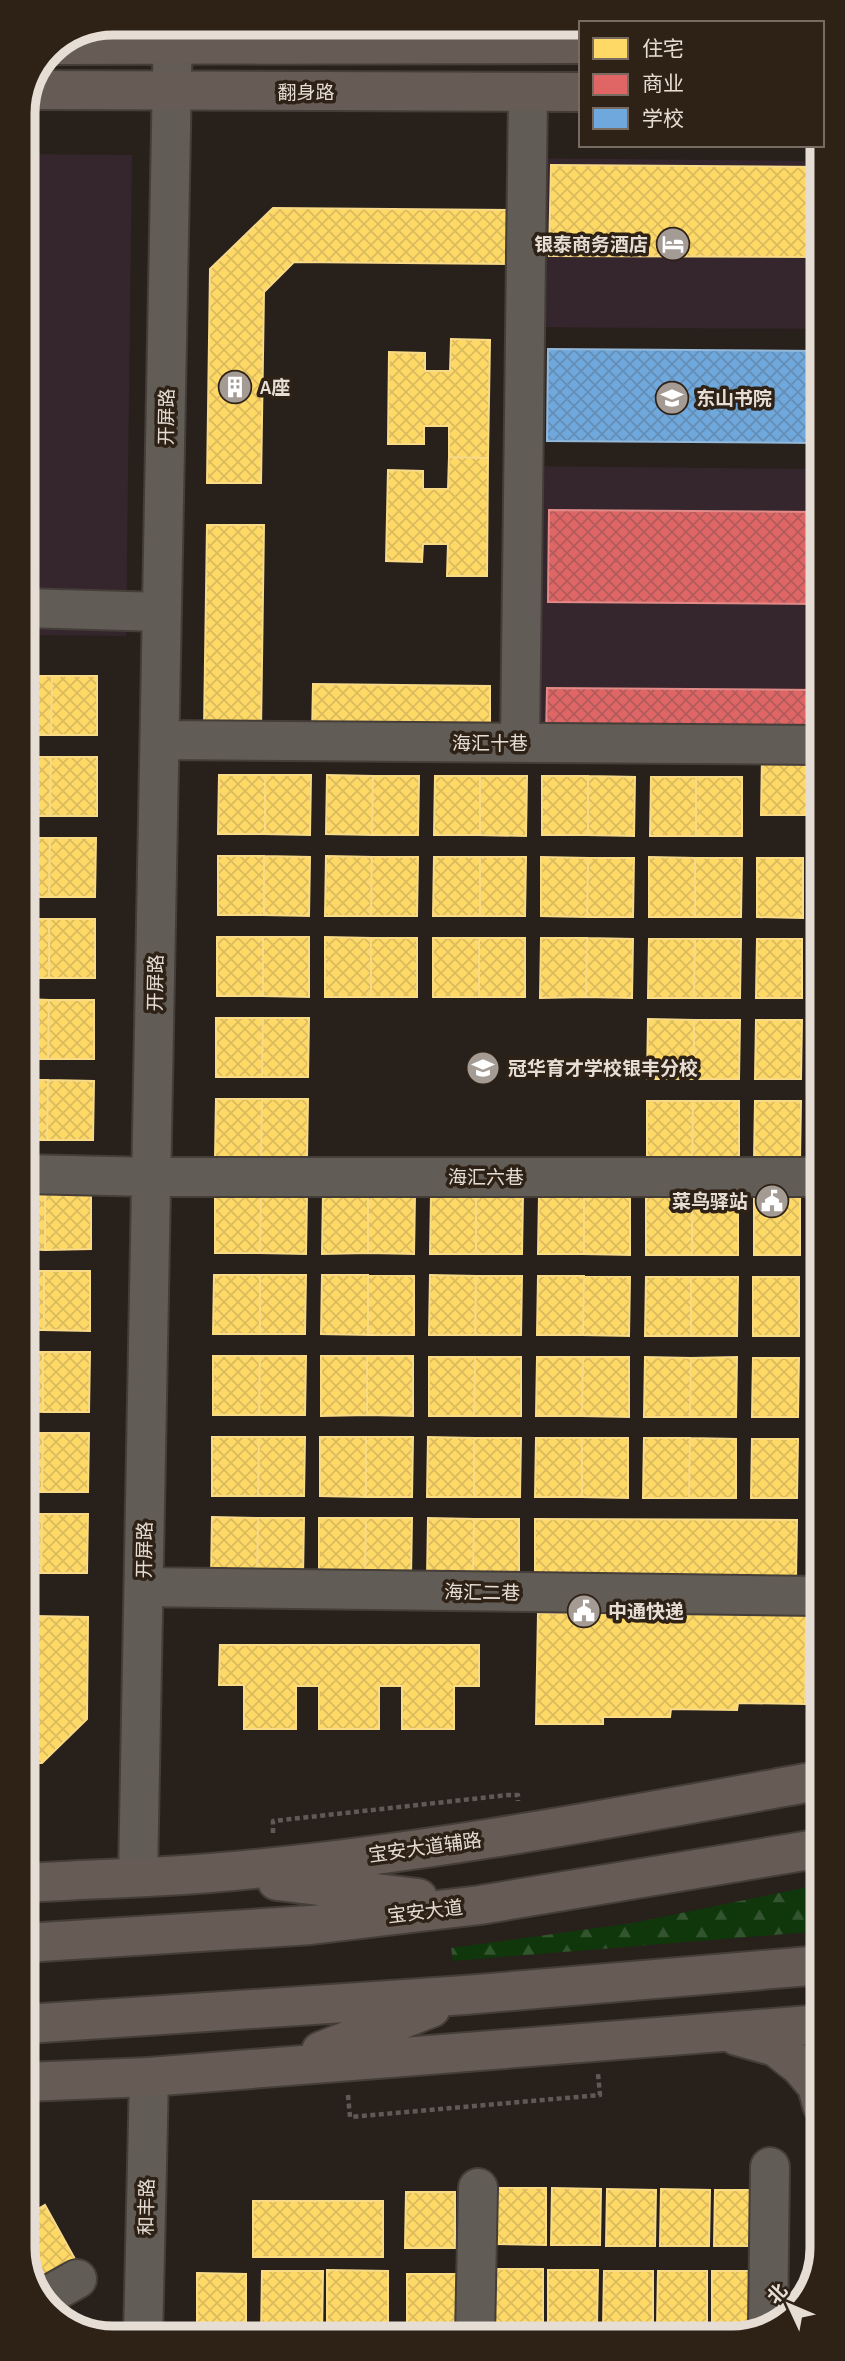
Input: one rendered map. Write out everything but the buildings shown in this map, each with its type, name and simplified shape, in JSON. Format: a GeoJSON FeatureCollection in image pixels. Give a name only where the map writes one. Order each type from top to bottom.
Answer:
{"type":"FeatureCollection","features":[{"type":"Feature","properties":{"kind":"main road"},"geometry":{"type":"LineString","coordinates":[[79,43],[163,35]]}},
{"type":"Feature","properties":{"kind":"main road"},"geometry":{"type":"LineString","coordinates":[[214,35],[579,44]]}},
{"type":"Feature","properties":{"kind":"main road","name":"翻身路"},"geometry":{"type":"LineString","coordinates":[[39,90],[579,92]]}},
{"type":"Feature","properties":{"kind":"main road","name":"宝安大道辅路"},"geometry":{"type":"LineString","coordinates":[[35,1882],[209,1873],[327,1860],[529,1833],[810,1782]]}},
{"type":"Feature","properties":{"kind":"main road","name":"宝安大道"},"geometry":{"type":"LineString","coordinates":[[35,1942],[311,1925],[480,1905],[810,1850]]}},
{"type":"Feature","properties":{"kind":"main road"},"geometry":{"type":"LineString","coordinates":[[209,1873],[480,1905]]}},
{"type":"Feature","properties":{"kind":"main road"},"geometry":{"type":"LineString","coordinates":[[35,2023],[465,1995],[810,1966]]}},
{"type":"Feature","properties":{"kind":"main road"},"geometry":{"type":"LineString","coordinates":[[283,2066],[465,1995]]}},
{"type":"Feature","properties":{"kind":"main road"},"geometry":{"type":"LineString","coordinates":[[35,2082],[149,2077],[810,2025]]}},
{"type":"Feature","properties":{"kind":"main road"},"geometry":{"type":"LineString","coordinates":[[721,2031],[776,2047],[810,2078]]}},
{"type":"Feature","properties":{"kind":"street","name":"开屏路"},"geometry":{"type":"LineString","coordinates":[[138,1876],[173,35]]}},
{"type":"Feature","properties":{"kind":"street"},"geometry":{"type":"LineString","coordinates":[[520,743],[528,92]]}},
{"type":"Feature","properties":{"kind":"street"},"geometry":{"type":"LineString","coordinates":[[35,608],[162,612]]}},
{"type":"Feature","properties":{"kind":"street","name":"海汇十巷"},"geometry":{"type":"LineString","coordinates":[[160,740],[810,745]]}},
{"type":"Feature","properties":{"kind":"street","name":"海汇六巷"},"geometry":{"type":"LineString","coordinates":[[35,1174],[152,1177],[810,1177]]}},
{"type":"Feature","properties":{"kind":"street","name":"海汇二巷"},"geometry":{"type":"LineString","coordinates":[[144,1587],[810,1597]]}},
{"type":"Feature","properties":{"kind":"street","name":"和丰路"},"geometry":{"type":"LineString","coordinates":[[143,2326],[149,2077]]}},
{"type":"Feature","properties":{"kind":"street"},"geometry":{"type":"LineString","coordinates":[[768,2317],[771,2167]]}},
{"type":"Feature","properties":{"kind":"street"},"geometry":{"type":"LineString","coordinates":[[475,2326],[478,2189]]}},
{"type":"Feature","properties":{"kind":"street"},"geometry":{"type":"LineString","coordinates":[[50,2294],[76,2279]]}},
{"type":"Feature","properties":{"kind":"path"},"geometry":{"type":"LineString","coordinates":[[274,1846],[273,1821],[508,1795]]}},
{"type":"Feature","properties":{"kind":"path"},"geometry":{"type":"LineString","coordinates":[[348,2095],[350,2117],[360,2117],[600,2095],[598,2074]]}},
{"type":"Feature","properties":{"kind":"shaded area"},"geometry":{"type":"Polygon","coordinates":[[[35,154],[132,155],[126,636],[35,635],[35,154]]]}},
{"type":"Feature","properties":{"kind":"shaded area","name":"银泰商务酒店"},"geometry":{"type":"Polygon","coordinates":[[[527,158],[810,161],[810,329],[525,327],[527,158]]]}},
{"type":"Feature","properties":{"kind":"shaded area"},"geometry":{"type":"Polygon","coordinates":[[[523,466],[810,469],[810,744],[520,742],[523,466]]]}},
{"type":"Feature","properties":{"kind":"green space"},"geometry":{"type":"Polygon","coordinates":[[[810,1886],[810,1932],[453,1961],[451,1948],[633,1923],[810,1886]]]}},
{"type":"Feature","properties":{"kind":"place","name":"银泰商务酒店"},"geometry":{"type":"Point","coordinates":[673,244]}},
{"type":"Feature","properties":{"kind":"place","name":"A座"},"geometry":{"type":"Point","coordinates":[235,387]}},
{"type":"Feature","properties":{"kind":"place","name":"东山书院"},"geometry":{"type":"Point","coordinates":[672,398]}},
{"type":"Feature","properties":{"kind":"place","name":"冠华育才学校银丰分校"},"geometry":{"type":"Point","coordinates":[483,1068]}},
{"type":"Feature","properties":{"kind":"place","name":"菜鸟驿站"},"geometry":{"type":"Point","coordinates":[772,1201]}},
{"type":"Feature","properties":{"kind":"place","name":"中通快递"},"geometry":{"type":"Point","coordinates":[584,1611]}}]}
